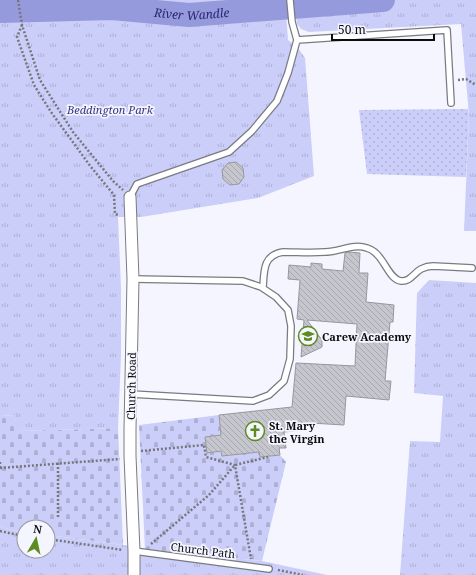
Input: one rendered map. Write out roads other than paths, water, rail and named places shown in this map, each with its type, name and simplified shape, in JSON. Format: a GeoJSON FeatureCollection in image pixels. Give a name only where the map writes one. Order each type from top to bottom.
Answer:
{"type":"FeatureCollection","features":[{"type":"Feature","properties":{"kind":"street","name":"Church Road"},"geometry":{"type":"LineString","coordinates":[[130,197],[134,279],[130,456],[134,575]]}},
{"type":"Feature","properties":{"kind":"lane"},"geometry":{"type":"LineString","coordinates":[[130,197],[137,184],[229,152],[252,131],[277,101],[288,73],[297,40],[292,22],[290,0]]}},
{"type":"Feature","properties":{"kind":"lane"},"geometry":{"type":"LineString","coordinates":[[297,40],[447,30],[451,103]]}},
{"type":"Feature","properties":{"kind":"lane"},"geometry":{"type":"LineString","coordinates":[[262,288],[265,266],[269,258],[276,253],[283,252],[327,252],[348,247],[364,247],[374,251],[384,262],[394,279],[400,281],[408,280],[423,268],[427,267],[472,268]]}},
{"type":"Feature","properties":{"kind":"lane"},"geometry":{"type":"LineString","coordinates":[[131,394],[253,401],[269,395],[284,381],[290,359],[291,326],[288,310],[276,297],[262,288],[242,281],[134,279]]}},
{"type":"Feature","properties":{"kind":"lane","name":"Church Path"},"geometry":{"type":"LineString","coordinates":[[134,552],[270,569]]}},
{"type":"Feature","properties":{"kind":"waterway","name":"River Wandle"},"geometry":{"type":"LineString","coordinates":[[0,11],[112,8],[189,15],[383,0]]}},
{"type":"Feature","properties":{"kind":"place","name":"Carew Academy"},"geometry":{"type":"Point","coordinates":[308,336]}},
{"type":"Feature","properties":{"kind":"place","name":"St. Mary the Virgin"},"geometry":{"type":"Point","coordinates":[255,431]}},
{"type":"Feature","properties":{"kind":"park label","name":"Beddington Park"},"geometry":{"type":"Point","coordinates":[110,109]}}]}
